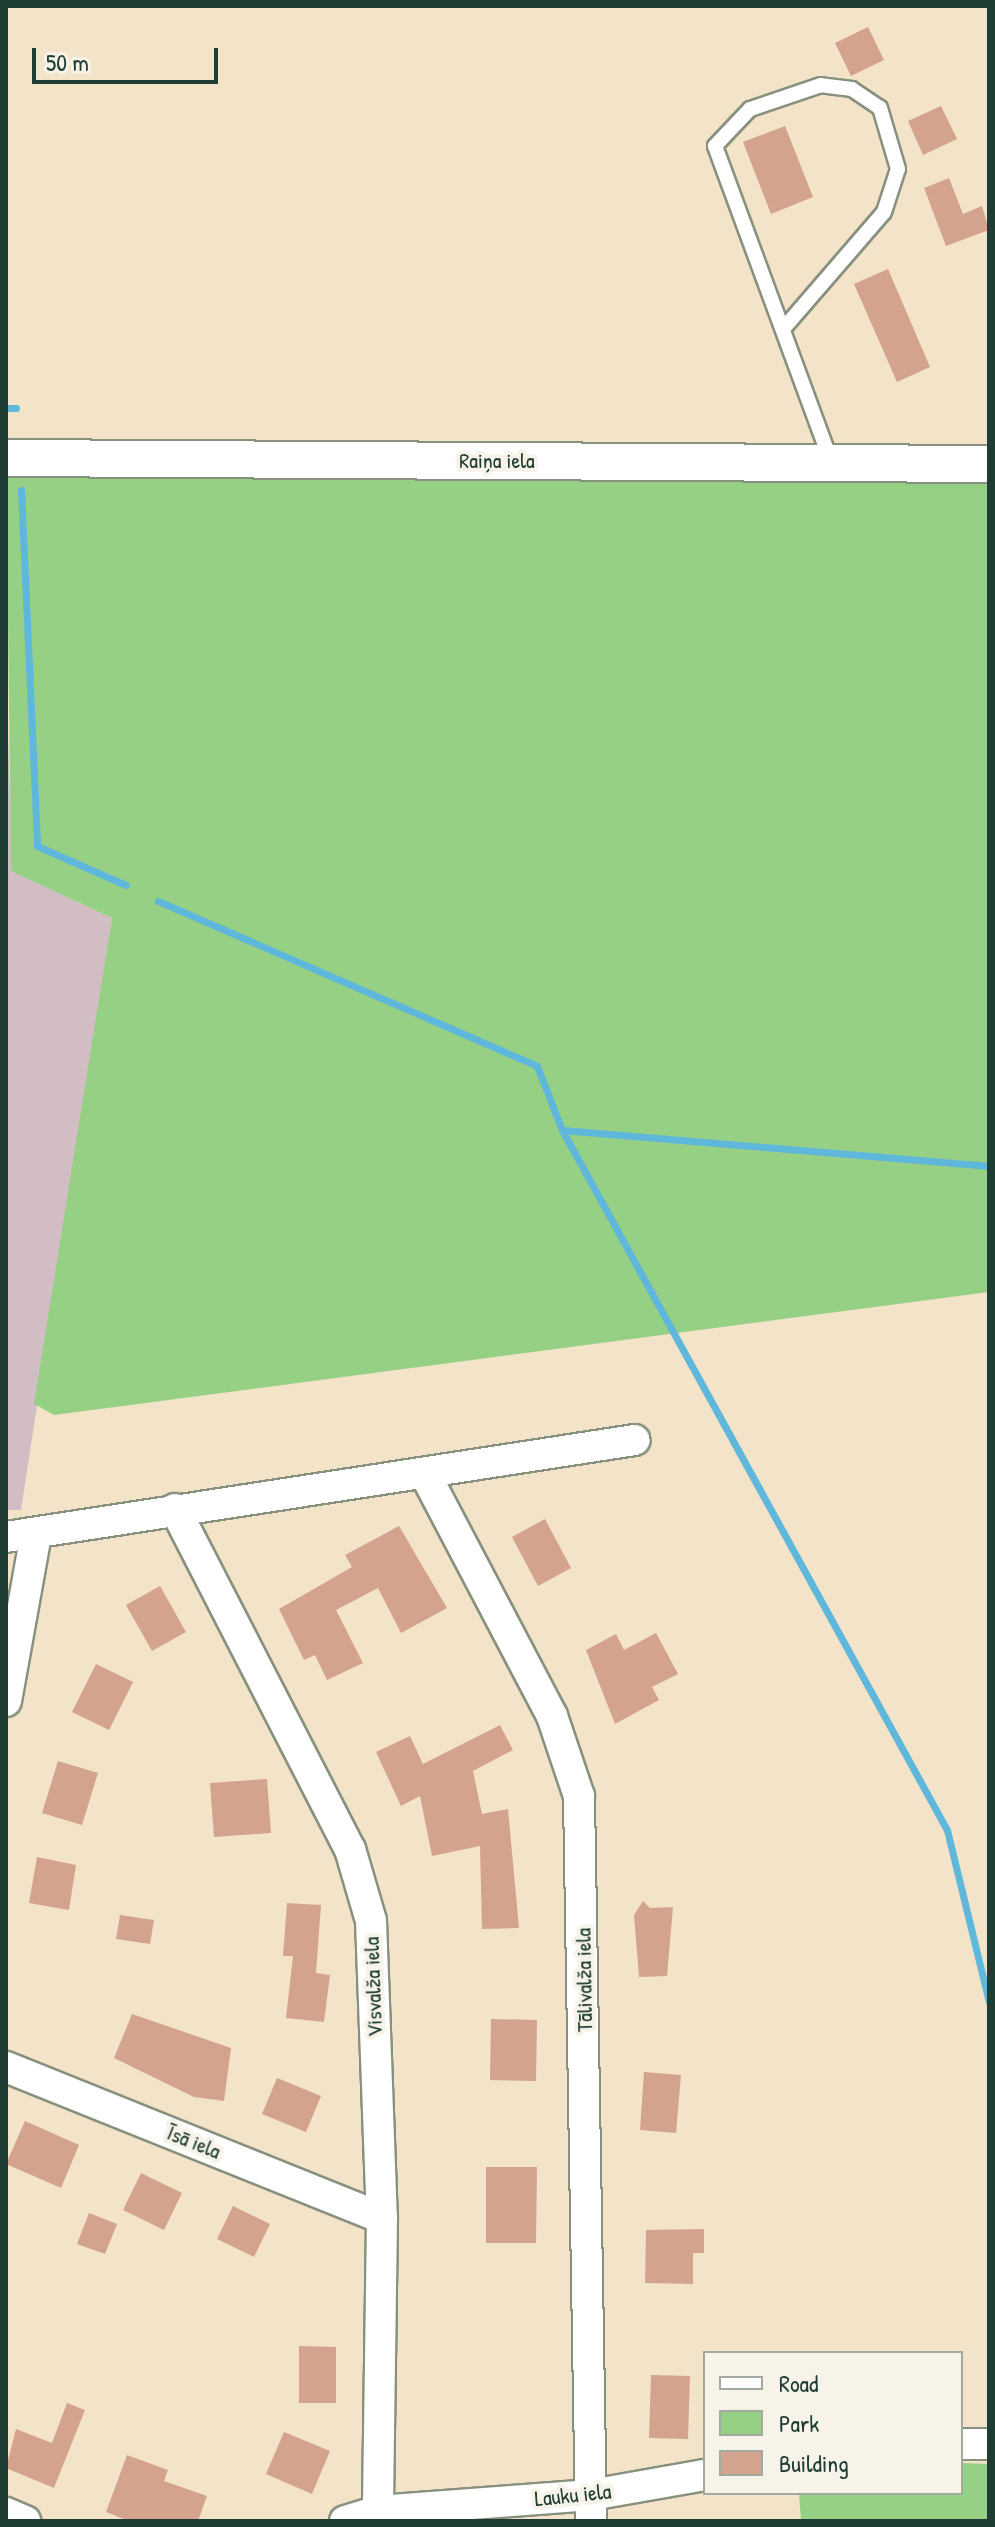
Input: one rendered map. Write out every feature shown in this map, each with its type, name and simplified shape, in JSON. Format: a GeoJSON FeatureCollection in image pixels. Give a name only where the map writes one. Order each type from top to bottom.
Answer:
{"type":"FeatureCollection","features":[{"type":"Feature","properties":{"kind":"street","name":"Raiņa iela"},"geometry":{"type":"LineString","coordinates":[[6,458],[989,464]]}},
{"type":"Feature","properties":{"kind":"street"},"geometry":{"type":"LineString","coordinates":[[6,1537],[36,1535],[175,1509],[425,1474],[635,1440]]}},
{"type":"Feature","properties":{"kind":"street","name":"Tālivalža iela"},"geometry":{"type":"LineString","coordinates":[[425,1474],[552,1716],[579,1796],[591,2508]]}},
{"type":"Feature","properties":{"kind":"street","name":"Visvalža iela"},"geometry":{"type":"LineString","coordinates":[[175,1509],[350,1849],[371,1921],[382,2218],[378,2511]]}},
{"type":"Feature","properties":{"kind":"street"},"geometry":{"type":"LineString","coordinates":[[6,1701],[36,1535]]}},
{"type":"Feature","properties":{"kind":"street","name":"Īsā iela"},"geometry":{"type":"LineString","coordinates":[[6,2067],[382,2218]]}},
{"type":"Feature","properties":{"kind":"street"},"geometry":{"type":"LineString","coordinates":[[963,2444],[989,2444]]}},
{"type":"Feature","properties":{"kind":"street","name":"Lauku iela"},"geometry":{"type":"LineString","coordinates":[[345,2521],[378,2511],[591,2508],[703,2476]]}},
{"type":"Feature","properties":{"kind":"street"},"geometry":{"type":"LineString","coordinates":[[6,2513],[25,2521]]}},
{"type":"Feature","properties":{"kind":"lane"},"geometry":{"type":"LineString","coordinates":[[784,328],[884,212],[898,169],[880,108],[852,89],[821,85],[750,109],[715,146],[831,463]]}},
{"type":"Feature","properties":{"kind":"shaded area"},"geometry":{"type":"Polygon","coordinates":[[[6,660],[12,871],[112,918],[21,1510],[6,1510],[6,660]]]}},
{"type":"Feature","properties":{"kind":"green space"},"geometry":{"type":"Polygon","coordinates":[[[6,458],[989,464],[989,1292],[54,1415],[34,1404],[112,918],[11,871],[6,458]]]}},
{"type":"Feature","properties":{"kind":"green space"},"geometry":{"type":"Polygon","coordinates":[[[963,2463],[989,2464],[989,2521],[801,2521],[799,2495],[963,2495],[963,2463]]]}},
{"type":"Feature","properties":{"kind":"building"},"geometry":{"type":"Polygon","coordinates":[[[868,27],[884,60],[851,76],[835,43],[868,27]]]}},
{"type":"Feature","properties":{"kind":"building"},"geometry":{"type":"Polygon","coordinates":[[[941,106],[957,139],[923,155],[908,121],[941,106]]]}},
{"type":"Feature","properties":{"kind":"building"},"geometry":{"type":"Polygon","coordinates":[[[785,126],[813,197],[771,214],[743,142],[785,126]]]}},
{"type":"Feature","properties":{"kind":"building"},"geometry":{"type":"Polygon","coordinates":[[[949,178],[963,214],[982,206],[989,230],[946,246],[924,188],[949,178]]]}},
{"type":"Feature","properties":{"kind":"building"},"geometry":{"type":"Polygon","coordinates":[[[888,269],[930,367],[897,382],[854,284],[888,269]]]}},
{"type":"Feature","properties":{"kind":"building"},"geometry":{"type":"Polygon","coordinates":[[[545,1519],[571,1568],[538,1586],[512,1537],[545,1519]]]}},
{"type":"Feature","properties":{"kind":"building"},"geometry":{"type":"Polygon","coordinates":[[[399,1526],[447,1608],[401,1633],[378,1588],[336,1610],[363,1663],[327,1680],[315,1655],[304,1660],[279,1609],[352,1567],[345,1555],[399,1526]]]}},
{"type":"Feature","properties":{"kind":"building"},"geometry":{"type":"Polygon","coordinates":[[[160,1586],[186,1632],[152,1651],[126,1605],[160,1586]]]}},
{"type":"Feature","properties":{"kind":"building"},"geometry":{"type":"Polygon","coordinates":[[[656,1633],[678,1674],[652,1687],[659,1700],[615,1724],[586,1650],[616,1634],[624,1650],[656,1633]]]}},
{"type":"Feature","properties":{"kind":"building"},"geometry":{"type":"Polygon","coordinates":[[[96,1664],[133,1682],[109,1730],[72,1712],[96,1664]]]}},
{"type":"Feature","properties":{"kind":"building"},"geometry":{"type":"Polygon","coordinates":[[[500,1725],[513,1750],[473,1771],[482,1814],[508,1809],[519,1928],[482,1929],[480,1846],[432,1856],[420,1796],[401,1806],[376,1752],[410,1736],[423,1764],[500,1725]]]}},
{"type":"Feature","properties":{"kind":"building"},"geometry":{"type":"Polygon","coordinates":[[[58,1761],[98,1773],[82,1825],[42,1813],[58,1761]]]}},
{"type":"Feature","properties":{"kind":"building"},"geometry":{"type":"Polygon","coordinates":[[[267,1779],[271,1833],[214,1837],[210,1783],[267,1779]]]}},
{"type":"Feature","properties":{"kind":"building"},"geometry":{"type":"Polygon","coordinates":[[[37,1857],[76,1865],[69,1910],[29,1903],[37,1857]]]}},
{"type":"Feature","properties":{"kind":"building"},"geometry":{"type":"Polygon","coordinates":[[[643,1901],[650,1908],[673,1907],[667,1976],[639,1977],[634,1915],[643,1901]]]}},
{"type":"Feature","properties":{"kind":"building"},"geometry":{"type":"Polygon","coordinates":[[[287,1903],[321,1905],[316,1973],[330,1975],[324,2022],[286,2018],[293,1956],[283,1956],[287,1903]]]}},
{"type":"Feature","properties":{"kind":"building"},"geometry":{"type":"Polygon","coordinates":[[[120,1915],[154,1920],[150,1944],[116,1939],[120,1915]]]}},
{"type":"Feature","properties":{"kind":"building"},"geometry":{"type":"Polygon","coordinates":[[[132,2014],[231,2048],[224,2101],[194,2097],[114,2058],[132,2014]]]}},
{"type":"Feature","properties":{"kind":"building"},"geometry":{"type":"Polygon","coordinates":[[[491,2019],[537,2020],[536,2081],[490,2080],[491,2019]]]}},
{"type":"Feature","properties":{"kind":"building"},"geometry":{"type":"Polygon","coordinates":[[[644,2072],[681,2075],[676,2133],[640,2130],[644,2072]]]}},
{"type":"Feature","properties":{"kind":"building"},"geometry":{"type":"Polygon","coordinates":[[[277,2078],[321,2096],[306,2132],[262,2114],[277,2078]]]}},
{"type":"Feature","properties":{"kind":"building"},"geometry":{"type":"Polygon","coordinates":[[[25,2121],[79,2145],[61,2188],[6,2164],[25,2121]]]}},
{"type":"Feature","properties":{"kind":"building"},"geometry":{"type":"Polygon","coordinates":[[[486,2167],[537,2167],[536,2243],[486,2243],[486,2167]]]}},
{"type":"Feature","properties":{"kind":"building"},"geometry":{"type":"Polygon","coordinates":[[[141,2173],[182,2193],[164,2230],[123,2210],[141,2173]]]}},
{"type":"Feature","properties":{"kind":"building"},"geometry":{"type":"Polygon","coordinates":[[[233,2206],[270,2224],[254,2257],[217,2239],[233,2206]]]}},
{"type":"Feature","properties":{"kind":"building"},"geometry":{"type":"Polygon","coordinates":[[[89,2213],[117,2224],[105,2254],[77,2244],[89,2213]]]}},
{"type":"Feature","properties":{"kind":"building"},"geometry":{"type":"Polygon","coordinates":[[[704,2229],[704,2253],[693,2253],[693,2284],[645,2283],[646,2230],[704,2229]]]}},
{"type":"Feature","properties":{"kind":"building"},"geometry":{"type":"Polygon","coordinates":[[[299,2346],[336,2347],[336,2403],[299,2403],[299,2346]]]}},
{"type":"Feature","properties":{"kind":"building"},"geometry":{"type":"Polygon","coordinates":[[[651,2375],[690,2376],[688,2439],[649,2438],[651,2375]]]}},
{"type":"Feature","properties":{"kind":"building"},"geometry":{"type":"Polygon","coordinates":[[[67,2403],[85,2410],[54,2488],[6,2468],[16,2429],[52,2443],[67,2403]]]}},
{"type":"Feature","properties":{"kind":"building"},"geometry":{"type":"Polygon","coordinates":[[[284,2432],[330,2451],[312,2494],[266,2474],[284,2432]]]}},
{"type":"Feature","properties":{"kind":"building"},"geometry":{"type":"Polygon","coordinates":[[[127,2455],[168,2470],[164,2481],[207,2496],[198,2521],[129,2521],[106,2512],[127,2455]]]}},
{"type":"Feature","properties":{"kind":"waterway"},"geometry":{"type":"LineString","coordinates":[[6,408],[16,408]]}},
{"type":"Feature","properties":{"kind":"waterway"},"geometry":{"type":"LineString","coordinates":[[21,490],[37,846],[126,885]]}},
{"type":"Feature","properties":{"kind":"waterway"},"geometry":{"type":"LineString","coordinates":[[158,901],[537,1066],[562,1130],[947,1830],[989,2002]]}},
{"type":"Feature","properties":{"kind":"waterway"},"geometry":{"type":"LineString","coordinates":[[562,1130],[989,1166]]}}]}
